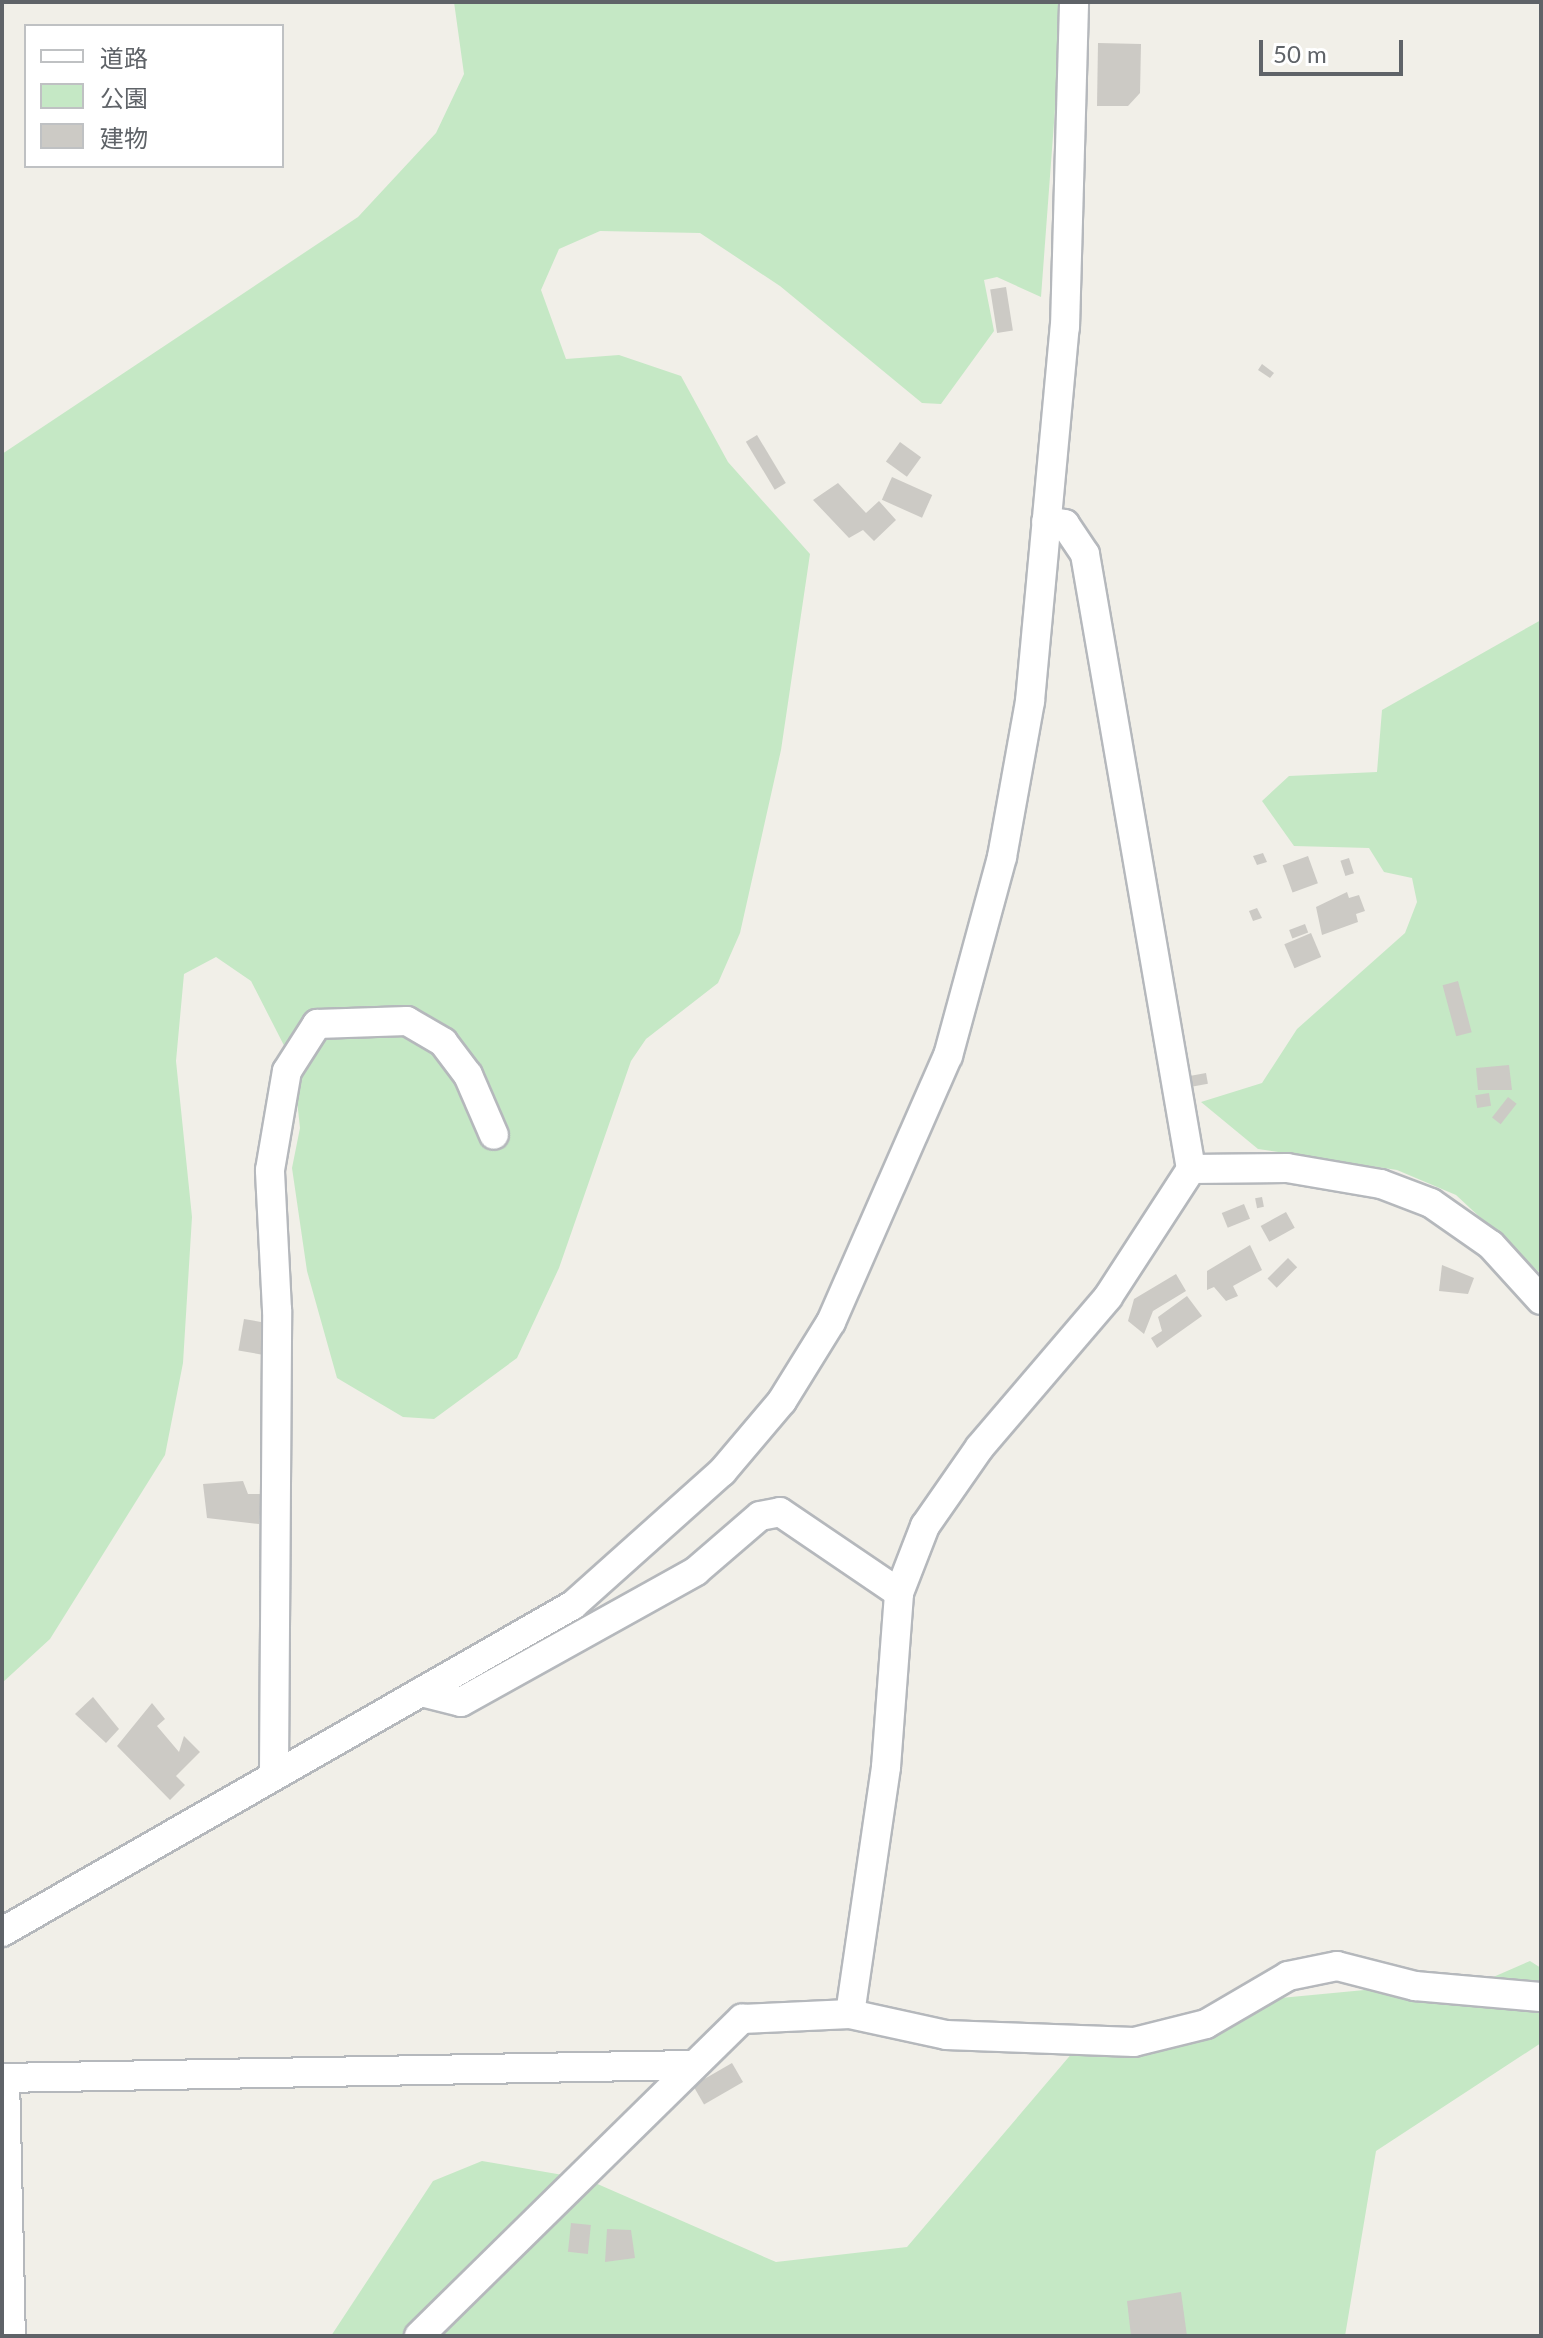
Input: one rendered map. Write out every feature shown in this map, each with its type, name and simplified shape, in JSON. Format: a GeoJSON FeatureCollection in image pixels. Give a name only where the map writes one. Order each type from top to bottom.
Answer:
{"type":"FeatureCollection","features":[{"type":"Feature","properties":{"kind":"street"},"geometry":{"type":"LineString","coordinates":[[2,1932],[274,1770],[421,1692],[573,1605],[655,1538],[782,1401],[831,1322],[909,1153],[973,977],[1030,701],[1065,327],[1074,2]]}},
{"type":"Feature","properties":{"kind":"street"},"geometry":{"type":"LineString","coordinates":[[850,2014],[886,1767],[899,1593],[933,1515],[1108,1297],[1191,1169],[1085,554],[1065,524],[1046,521]]}},
{"type":"Feature","properties":{"kind":"street"},"geometry":{"type":"LineString","coordinates":[[274,1770],[277,1310],[270,1170],[287,1071],[317,1024],[407,1021],[443,1042],[468,1075],[494,1135]]}},
{"type":"Feature","properties":{"kind":"street"},"geometry":{"type":"LineString","coordinates":[[1191,1169],[1287,1168],[1394,1189],[1431,1203],[1491,1245],[1541,1300]]}},
{"type":"Feature","properties":{"kind":"street"},"geometry":{"type":"LineString","coordinates":[[421,1692],[461,1702],[696,1571],[760,1516],[780,1512],[899,1593]]}},
{"type":"Feature","properties":{"kind":"street"},"geometry":{"type":"LineString","coordinates":[[419,2336],[690,2065],[742,2019],[850,2014],[946,2035],[1134,2042],[1206,2024],[1288,1976],[1337,1966],[1415,1986],[1541,1997]]}},
{"type":"Feature","properties":{"kind":"street"},"geometry":{"type":"LineString","coordinates":[[11,2336],[4,2078],[690,2065]]}},
{"type":"Feature","properties":{"kind":"green space"},"geometry":{"type":"Polygon","coordinates":[[[454,2],[1063,2],[1041,297],[997,277],[984,280],[994,331],[941,404],[922,403],[780,286],[700,233],[600,231],[559,249],[541,290],[566,359],[619,355],[681,376],[728,462],[810,554],[781,750],[740,933],[718,983],[646,1039],[631,1061],[559,1268],[517,1358],[434,1419],[403,1417],[337,1378],[307,1271],[292,1168],[300,1128],[293,1063],[251,981],[216,957],[184,974],[176,1061],[192,1217],[183,1363],[165,1455],[50,1639],[2,1683],[2,454],[358,217],[436,133],[464,74],[454,2]]]}},
{"type":"Feature","properties":{"kind":"green space"},"geometry":{"type":"Polygon","coordinates":[[[1541,620],[1541,1274],[1456,1195],[1397,1170],[1258,1149],[1201,1102],[1262,1083],[1297,1029],[1405,933],[1417,902],[1412,878],[1384,872],[1369,848],[1294,846],[1262,801],[1289,776],[1377,772],[1382,710],[1541,620]]]}},
{"type":"Feature","properties":{"kind":"green space"},"geometry":{"type":"Polygon","coordinates":[[[1530,1961],[1541,1968],[1541,2043],[1376,2151],[1345,2336],[331,2336],[433,2181],[482,2161],[586,2179],[776,2262],[907,2247],[1079,2045],[1218,2004],[1491,1978],[1530,1961]]]}},
{"type":"Feature","properties":{"kind":"building"},"geometry":{"type":"Polygon","coordinates":[[[1098,43],[1141,44],[1140,93],[1128,106],[1097,106],[1098,43]]]}},
{"type":"Feature","properties":{"kind":"building"},"geometry":{"type":"Polygon","coordinates":[[[1006,287],[1013,330],[997,333],[990,290],[1006,287]]]}},
{"type":"Feature","properties":{"kind":"building"},"geometry":{"type":"Polygon","coordinates":[[[1262,364],[1274,373],[1270,378],[1258,370],[1262,364]]]}},
{"type":"Feature","properties":{"kind":"building"},"geometry":{"type":"Polygon","coordinates":[[[757,435],[786,483],[775,490],[746,442],[757,435]]]}},
{"type":"Feature","properties":{"kind":"building"},"geometry":{"type":"Polygon","coordinates":[[[900,442],[921,457],[907,477],[886,461],[900,442]]]}},
{"type":"Feature","properties":{"kind":"building"},"geometry":{"type":"Polygon","coordinates":[[[892,477],[932,495],[922,518],[882,500],[892,477]]]}},
{"type":"Feature","properties":{"kind":"building"},"geometry":{"type":"Polygon","coordinates":[[[838,483],[866,513],[879,501],[896,520],[874,541],[863,530],[849,538],[813,500],[838,483]]]}},
{"type":"Feature","properties":{"kind":"building"},"geometry":{"type":"Polygon","coordinates":[[[1263,853],[1267,862],[1257,865],[1253,856],[1263,853]]]}},
{"type":"Feature","properties":{"kind":"building"},"geometry":{"type":"Polygon","coordinates":[[[1308,856],[1318,883],[1293,892],[1283,865],[1308,856]]]}},
{"type":"Feature","properties":{"kind":"building"},"geometry":{"type":"Polygon","coordinates":[[[1349,858],[1354,873],[1345,876],[1340,861],[1349,858]]]}},
{"type":"Feature","properties":{"kind":"building"},"geometry":{"type":"Polygon","coordinates":[[[1347,892],[1349,898],[1359,895],[1365,911],[1356,914],[1358,922],[1322,935],[1316,907],[1347,892]]]}},
{"type":"Feature","properties":{"kind":"building"},"geometry":{"type":"Polygon","coordinates":[[[1257,908],[1262,918],[1253,921],[1249,911],[1257,908]]]}},
{"type":"Feature","properties":{"kind":"building"},"geometry":{"type":"Polygon","coordinates":[[[1305,924],[1308,932],[1292,938],[1289,930],[1305,924]]]}},
{"type":"Feature","properties":{"kind":"building"},"geometry":{"type":"Polygon","coordinates":[[[1311,933],[1321,957],[1294,968],[1284,944],[1311,933]]]}},
{"type":"Feature","properties":{"kind":"building"},"geometry":{"type":"Polygon","coordinates":[[[1458,981],[1472,1032],[1456,1036],[1443,985],[1458,981]]]}},
{"type":"Feature","properties":{"kind":"building"},"geometry":{"type":"Polygon","coordinates":[[[1509,1065],[1512,1090],[1478,1090],[1476,1068],[1509,1065]]]}},
{"type":"Feature","properties":{"kind":"building"},"geometry":{"type":"Polygon","coordinates":[[[1206,1073],[1208,1084],[1190,1087],[1188,1076],[1206,1073]]]}},
{"type":"Feature","properties":{"kind":"building"},"geometry":{"type":"Polygon","coordinates":[[[1489,1093],[1491,1106],[1477,1108],[1475,1095],[1489,1093]]]}},
{"type":"Feature","properties":{"kind":"building"},"geometry":{"type":"Polygon","coordinates":[[[1508,1097],[1517,1104],[1501,1124],[1492,1117],[1508,1097]]]}},
{"type":"Feature","properties":{"kind":"building"},"geometry":{"type":"Polygon","coordinates":[[[1262,1197],[1264,1207],[1257,1208],[1255,1198],[1262,1197]]]}},
{"type":"Feature","properties":{"kind":"building"},"geometry":{"type":"Polygon","coordinates":[[[1244,1204],[1250,1219],[1228,1228],[1222,1213],[1244,1204]]]}},
{"type":"Feature","properties":{"kind":"building"},"geometry":{"type":"Polygon","coordinates":[[[1286,1212],[1295,1228],[1269,1242],[1261,1226],[1286,1212]]]}},
{"type":"Feature","properties":{"kind":"building"},"geometry":{"type":"Polygon","coordinates":[[[1250,1245],[1262,1270],[1233,1286],[1238,1296],[1226,1301],[1214,1287],[1207,1290],[1207,1271],[1250,1245]]]}},
{"type":"Feature","properties":{"kind":"building"},"geometry":{"type":"Polygon","coordinates":[[[1288,1258],[1297,1267],[1277,1288],[1267,1279],[1288,1258]]]}},
{"type":"Feature","properties":{"kind":"building"},"geometry":{"type":"Polygon","coordinates":[[[1442,1265],[1474,1278],[1468,1294],[1439,1291],[1442,1265]]]}},
{"type":"Feature","properties":{"kind":"building"},"geometry":{"type":"Polygon","coordinates":[[[1176,1274],[1186,1291],[1153,1311],[1144,1334],[1128,1321],[1134,1299],[1176,1274]]]}},
{"type":"Feature","properties":{"kind":"building"},"geometry":{"type":"Polygon","coordinates":[[[1187,1296],[1202,1316],[1157,1348],[1151,1338],[1162,1331],[1158,1317],[1187,1296]]]}},
{"type":"Feature","properties":{"kind":"building"},"geometry":{"type":"Polygon","coordinates":[[[244,1319],[277,1325],[272,1356],[238,1351],[244,1319]]]}},
{"type":"Feature","properties":{"kind":"building"},"geometry":{"type":"Polygon","coordinates":[[[243,1481],[248,1494],[262,1494],[259,1524],[207,1518],[203,1484],[243,1481]]]}},
{"type":"Feature","properties":{"kind":"building"},"geometry":{"type":"Polygon","coordinates":[[[93,1697],[119,1729],[106,1743],[75,1714],[93,1697]]]}},
{"type":"Feature","properties":{"kind":"building"},"geometry":{"type":"Polygon","coordinates":[[[152,1703],[165,1719],[157,1726],[179,1752],[184,1736],[200,1752],[176,1776],[185,1785],[170,1800],[117,1746],[152,1703]]]}},
{"type":"Feature","properties":{"kind":"building"},"geometry":{"type":"Polygon","coordinates":[[[732,2063],[743,2082],[704,2105],[693,2086],[732,2063]]]}},
{"type":"Feature","properties":{"kind":"building"},"geometry":{"type":"Polygon","coordinates":[[[571,2223],[591,2225],[588,2254],[568,2252],[571,2223]]]}},
{"type":"Feature","properties":{"kind":"building"},"geometry":{"type":"Polygon","coordinates":[[[607,2229],[631,2230],[635,2258],[605,2262],[607,2229]]]}},
{"type":"Feature","properties":{"kind":"building"},"geometry":{"type":"Polygon","coordinates":[[[1181,2292],[1187,2336],[1131,2336],[1127,2301],[1181,2292]]]}}]}
